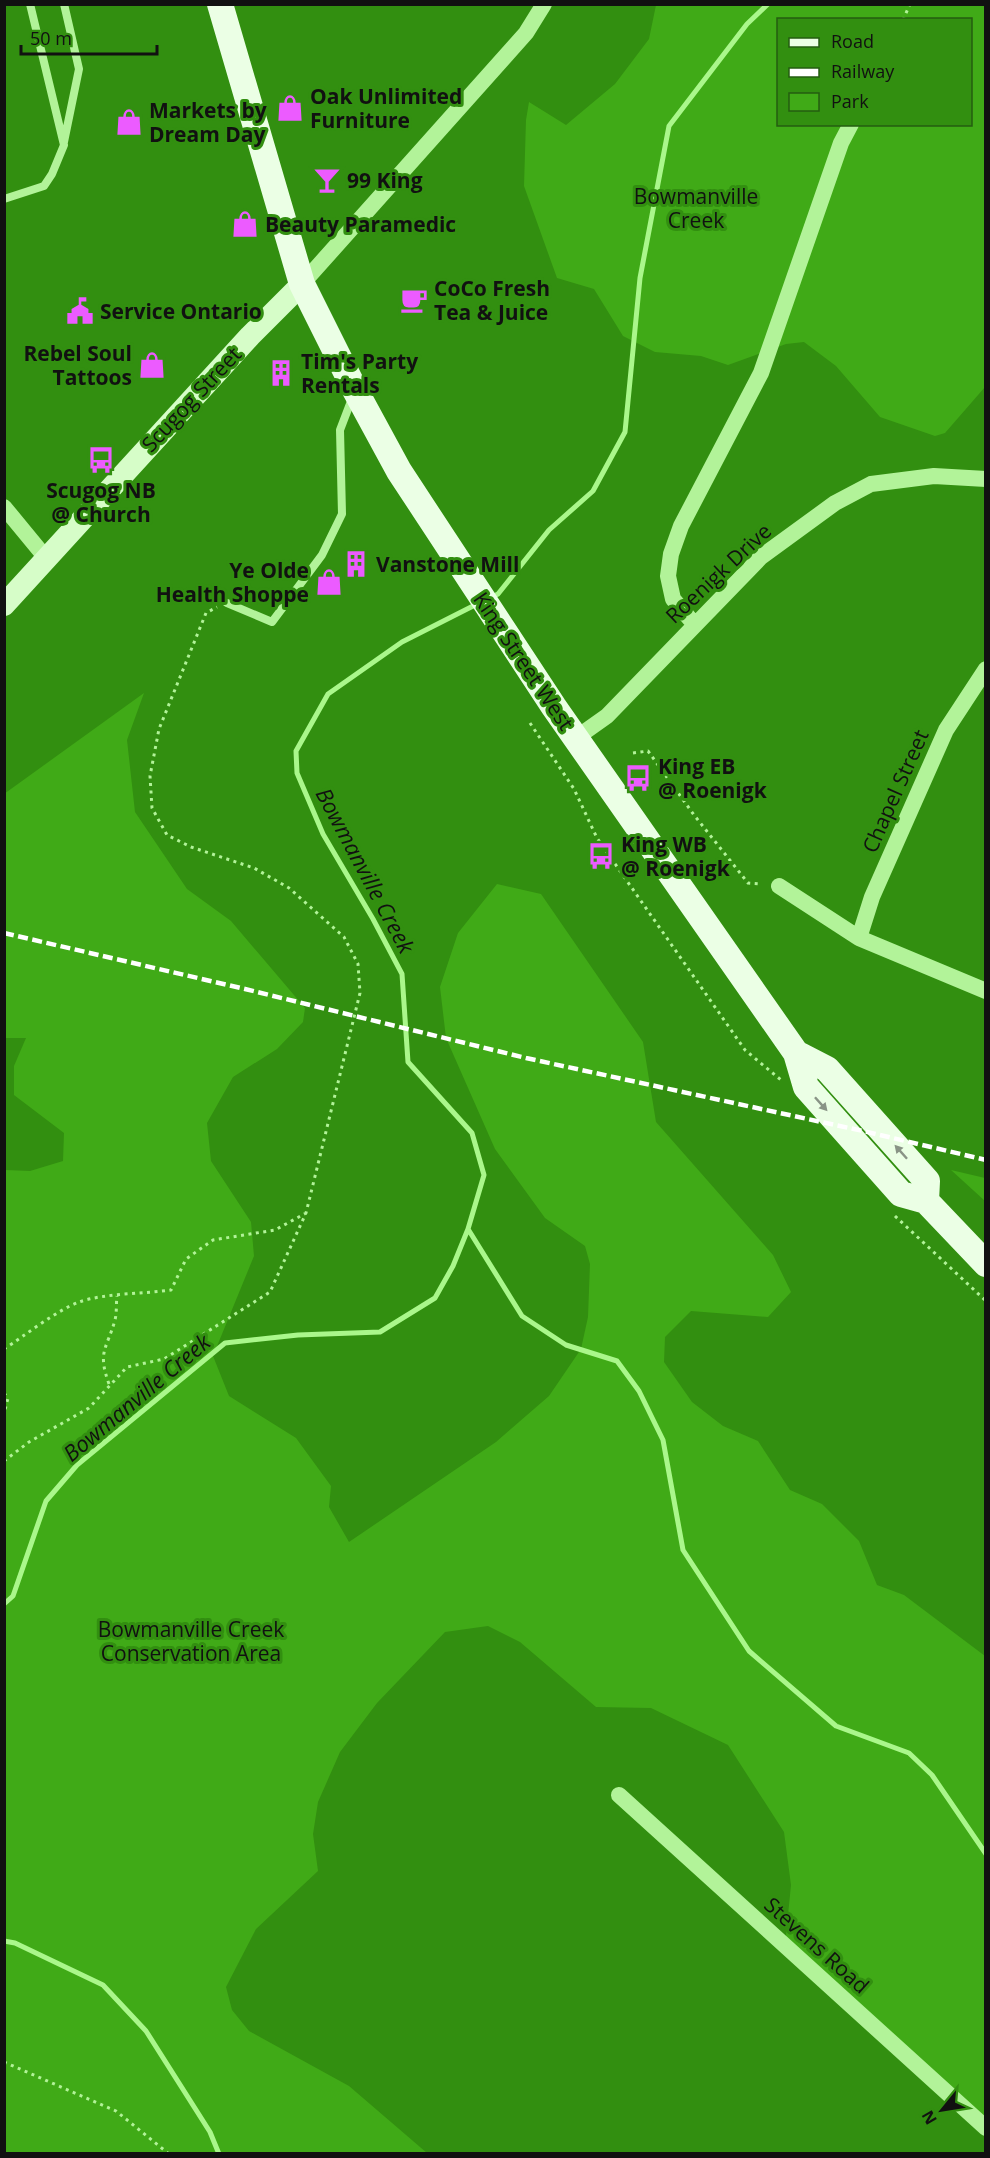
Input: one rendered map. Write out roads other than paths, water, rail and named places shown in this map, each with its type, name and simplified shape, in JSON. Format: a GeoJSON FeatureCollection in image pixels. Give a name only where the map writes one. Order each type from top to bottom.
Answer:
{"type":"FeatureCollection","features":[{"type":"Feature","properties":{"kind":"main road","name":"King Street West"},"geometry":{"type":"LineString","coordinates":[[220,4],[302,284],[399,471],[554,707],[796,1053],[806,1087],[901,1194],[926,1201],[986,1264]]}},
{"type":"Feature","properties":{"kind":"street","name":"Scugog Street"},"geometry":{"type":"LineString","coordinates":[[4,605],[250,336],[302,284],[526,33],[544,4]]}},
{"type":"Feature","properties":{"kind":"street"},"geometry":{"type":"LineString","coordinates":[[695,625],[673,599],[668,576],[671,554],[681,526],[760,373],[841,143],[850,126]]}},
{"type":"Feature","properties":{"kind":"street","name":"Roenigk Drive"},"geometry":{"type":"LineString","coordinates":[[576,738],[607,716],[761,557],[835,503],[871,484],[934,476],[986,479]]}},
{"type":"Feature","properties":{"kind":"street"},"geometry":{"type":"LineString","coordinates":[[4,507],[46,558]]}},
{"type":"Feature","properties":{"kind":"street","name":"Chapel Street"},"geometry":{"type":"LineString","coordinates":[[859,938],[872,897],[946,730],[986,669]]}},
{"type":"Feature","properties":{"kind":"street"},"geometry":{"type":"LineString","coordinates":[[779,886],[859,938],[986,991]]}},
{"type":"Feature","properties":{"kind":"street","name":"Stevens Road"},"geometry":{"type":"LineString","coordinates":[[618,1796],[986,2128]]}},
{"type":"Feature","properties":{"kind":"lane"},"geometry":{"type":"LineString","coordinates":[[30,4],[64,146]]}},
{"type":"Feature","properties":{"kind":"lane"},"geometry":{"type":"LineString","coordinates":[[4,199],[45,186],[64,146],[80,69],[64,4]]}},
{"type":"Feature","properties":{"kind":"lane"},"geometry":{"type":"LineString","coordinates":[[227,603],[272,622],[322,555],[342,514],[340,430],[355,390]]}},
{"type":"Feature","properties":{"kind":"waterway","name":"Bowmanville Creek"},"geometry":{"type":"LineString","coordinates":[[490,598],[498,594],[549,530],[593,491],[625,432],[640,278],[669,126],[747,24],[768,4]]}},
{"type":"Feature","properties":{"kind":"waterway","name":"Bowmanville Creek"},"geometry":{"type":"LineString","coordinates":[[4,1604],[13,1596],[46,1501],[77,1465],[225,1343],[298,1335],[380,1332],[435,1298],[453,1266],[468,1229],[484,1175],[472,1133],[408,1062],[402,974],[323,834],[297,773],[296,751],[328,694],[402,642],[479,603]]}},
{"type":"Feature","properties":{"kind":"waterway"},"geometry":{"type":"LineString","coordinates":[[468,1229],[522,1316],[566,1345],[617,1361],[639,1391],[663,1440],[683,1550],[749,1651],[836,1726],[909,1753],[932,1775],[986,1854]]}},
{"type":"Feature","properties":{"kind":"waterway","name":"Bowmanville Creek"},"geometry":{"type":"LineString","coordinates":[[4,1941],[15,1943],[103,1985],[146,2031],[210,2132],[219,2154]]}},
{"type":"Feature","properties":{"kind":"railway"},"geometry":{"type":"LineString","coordinates":[[4,933],[526,1058],[986,1160]]}},
{"type":"Feature","properties":{"kind":"place","name":"Oak Unlimited Furniture"},"geometry":{"type":"Point","coordinates":[290,108]}},
{"type":"Feature","properties":{"kind":"place","name":"Markets by Dream Day"},"geometry":{"type":"Point","coordinates":[129,122]}},
{"type":"Feature","properties":{"kind":"place","name":"99 King"},"geometry":{"type":"Point","coordinates":[327,180]}},
{"type":"Feature","properties":{"kind":"place","name":"Beauty Paramedic"},"geometry":{"type":"Point","coordinates":[245,224]}},
{"type":"Feature","properties":{"kind":"place","name":"CoCo Fresh Tea & Juice"},"geometry":{"type":"Point","coordinates":[414,300]}},
{"type":"Feature","properties":{"kind":"place","name":"Service Ontario"},"geometry":{"type":"Point","coordinates":[80,311]}},
{"type":"Feature","properties":{"kind":"place","name":"Rebel Soul Tattoos"},"geometry":{"type":"Point","coordinates":[152,365]}},
{"type":"Feature","properties":{"kind":"place","name":"Tim's Party Rentals"},"geometry":{"type":"Point","coordinates":[281,373]}},
{"type":"Feature","properties":{"kind":"place","name":"Scugog NB @ Church"},"geometry":{"type":"Point","coordinates":[101,460]}},
{"type":"Feature","properties":{"kind":"place","name":"Vanstone Mill"},"geometry":{"type":"Point","coordinates":[356,564]}},
{"type":"Feature","properties":{"kind":"place","name":"Ye Olde Health Shoppe"},"geometry":{"type":"Point","coordinates":[329,582]}},
{"type":"Feature","properties":{"kind":"place","name":"King EB @ Roenigk"},"geometry":{"type":"Point","coordinates":[638,778]}},
{"type":"Feature","properties":{"kind":"place","name":"King WB @ Roenigk"},"geometry":{"type":"Point","coordinates":[601,856]}},
{"type":"Feature","properties":{"kind":"park label","name":"Bowmanville Creek Conservation Area"},"geometry":{"type":"Point","coordinates":[191,1641]}}]}
